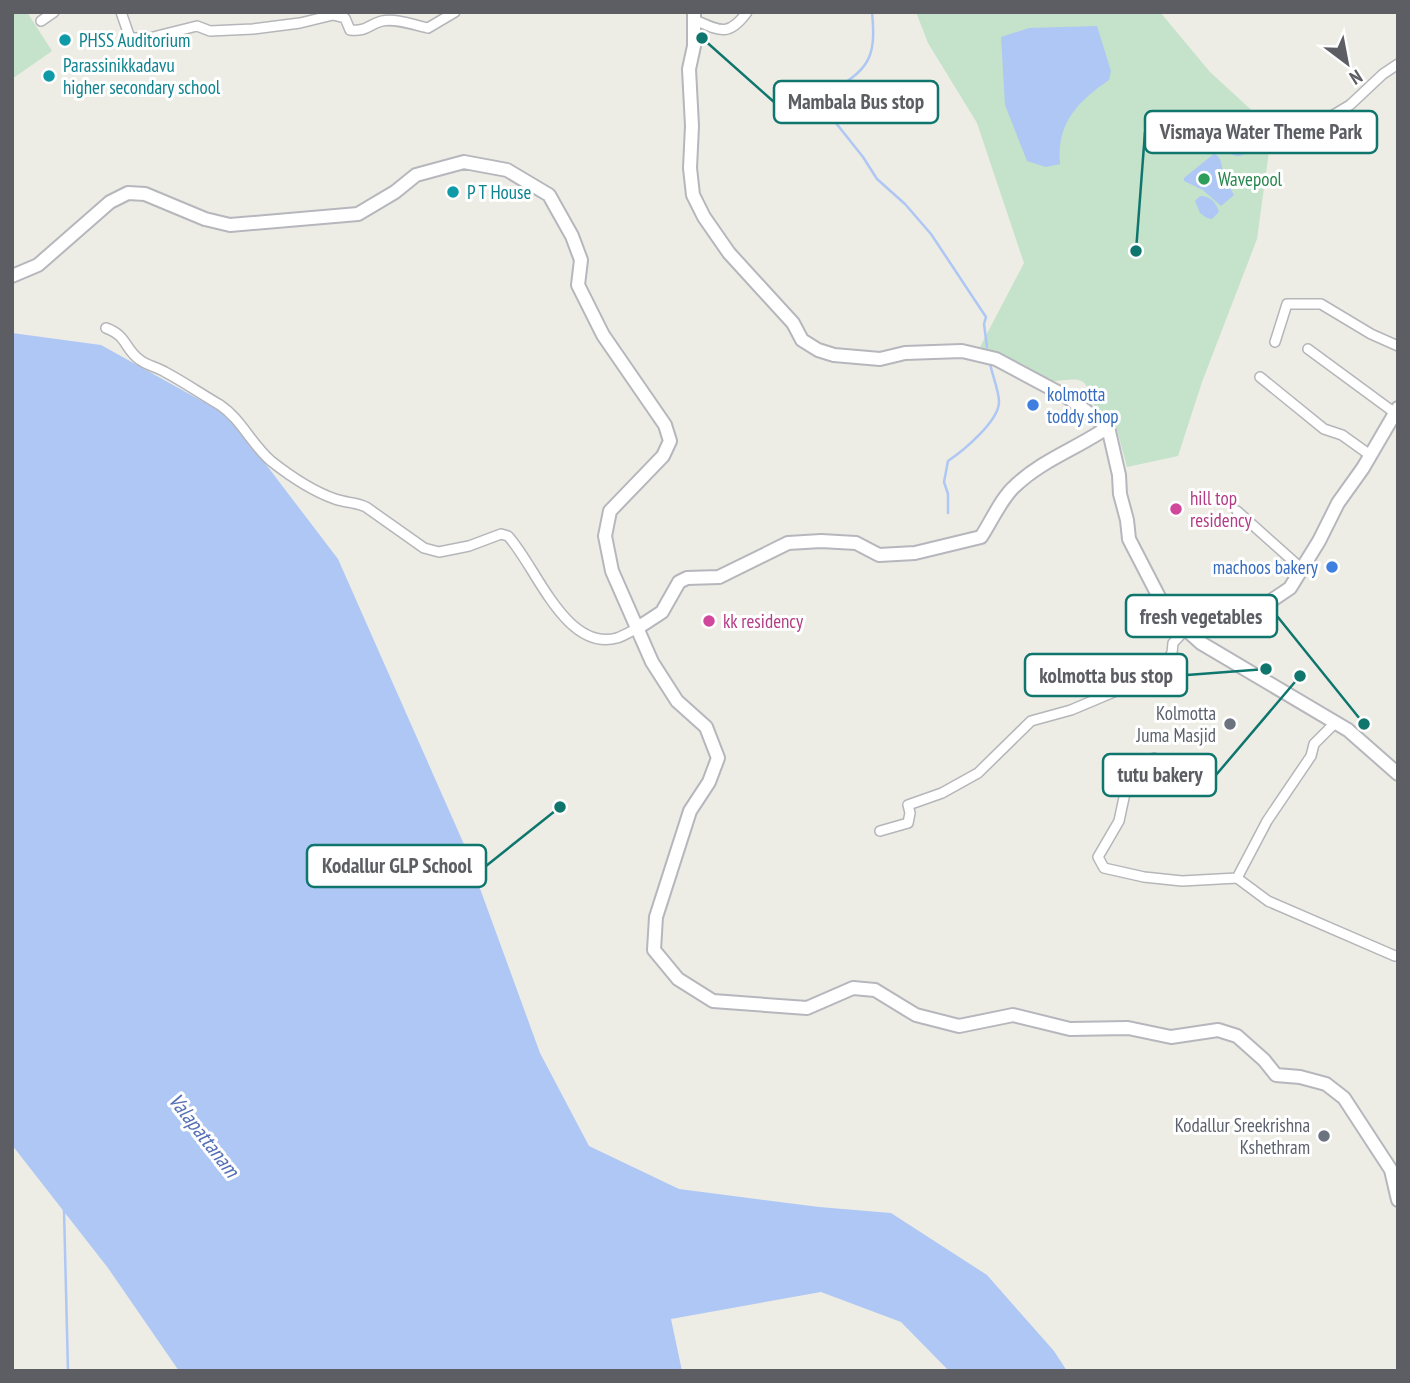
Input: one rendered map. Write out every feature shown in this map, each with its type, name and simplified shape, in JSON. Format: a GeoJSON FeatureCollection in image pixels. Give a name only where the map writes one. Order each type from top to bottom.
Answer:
{"type":"FeatureCollection","features":[{"type":"Feature","properties":{"kind":"street"},"geometry":{"type":"LineString","coordinates":[[41,21],[54,12]]}},
{"type":"Feature","properties":{"kind":"street"},"geometry":{"type":"LineString","coordinates":[[121,12],[130,38],[149,38],[197,26],[210,31],[253,29],[300,23],[332,15],[345,18],[350,30],[361,32],[381,21],[428,28],[456,12]]}},
{"type":"Feature","properties":{"kind":"street"},"geometry":{"type":"LineString","coordinates":[[747,12],[731,29],[724,31],[694,16],[694,46],[689,69],[692,126],[690,168],[693,195],[704,217],[729,253],[793,323],[802,340],[818,350],[834,355],[880,359],[905,353],[962,351],[996,359],[1067,397],[1108,427],[1129,539],[1168,610],[1189,626],[1191,635],[1219,656],[1336,722],[1398,774]]}},
{"type":"Feature","properties":{"kind":"street"},"geometry":{"type":"LineString","coordinates":[[1285,144],[1350,105],[1383,74],[1398,64]]}},
{"type":"Feature","properties":{"kind":"street"},"geometry":{"type":"LineString","coordinates":[[12,276],[38,265],[110,202],[128,193],[145,194],[205,219],[230,225],[358,214],[395,192],[416,175],[464,162],[508,170],[550,195],[572,236],[581,260],[578,285],[604,335],[665,425],[670,441],[663,456],[610,511],[606,536],[612,570],[652,662],[677,701],[706,727],[719,758],[709,782],[690,811],[656,917],[654,950],[678,979],[713,1001],[807,1008],[853,988],[875,990],[916,1015],[960,1026],[1013,1015],[1070,1029],[1128,1028],[1171,1037],[1219,1030],[1237,1036],[1264,1059],[1276,1075],[1300,1077],[1326,1084],[1344,1098],[1391,1170],[1398,1200]]}},
{"type":"Feature","properties":{"kind":"street"},"geometry":{"type":"LineString","coordinates":[[1275,342],[1287,304],[1306,303],[1321,304],[1371,334],[1398,346]]}},
{"type":"Feature","properties":{"kind":"street"},"geometry":{"type":"LineString","coordinates":[[106,328],[120,334],[140,360],[194,387],[220,406],[233,417],[260,450],[299,481],[328,497],[342,502],[356,502],[366,507],[424,548],[439,552],[469,546],[501,534],[508,536],[578,632],[589,638],[617,638],[636,629],[662,611],[679,582],[687,578],[719,577],[789,543],[856,543],[879,555],[915,553],[981,537],[1013,487],[1036,469],[1108,427]]}},
{"type":"Feature","properties":{"kind":"street"},"geometry":{"type":"LineString","coordinates":[[880,831],[908,823],[908,805],[942,793],[978,773],[1031,721],[1071,710],[1128,687],[1152,673],[1165,664],[1172,653],[1173,643],[1189,626],[1199,621],[1265,605],[1290,588],[1338,503],[1396,411],[1308,349]]}},
{"type":"Feature","properties":{"kind":"street"},"geometry":{"type":"LineString","coordinates":[[1260,377],[1324,429],[1342,435],[1370,455]]}},
{"type":"Feature","properties":{"kind":"street"},"geometry":{"type":"LineString","coordinates":[[1237,511],[1302,569]]}},
{"type":"Feature","properties":{"kind":"street"},"geometry":{"type":"LineString","coordinates":[[1237,878],[1267,821],[1311,756],[1314,744],[1336,722]]}},
{"type":"Feature","properties":{"kind":"street"},"geometry":{"type":"LineString","coordinates":[[1154,758],[1137,773],[1125,793],[1119,821],[1098,857],[1104,868],[1144,877],[1182,881],[1237,878],[1268,901],[1395,956]]}},
{"type":"Feature","properties":{"kind":"green space"},"geometry":{"type":"Polygon","coordinates":[[[12,12],[27,12],[52,51],[12,79],[12,12]]]}},
{"type":"Feature","properties":{"kind":"green space"},"geometry":{"type":"Polygon","coordinates":[[[916,12],[1160,12],[1210,72],[1272,129],[1257,239],[1202,382],[1178,456],[1127,467],[1115,423],[1098,414],[1084,383],[1080,380],[1048,382],[1014,361],[980,347],[1024,263],[977,123],[928,43],[916,12]]]}},
{"type":"Feature","properties":{"kind":"water"},"geometry":{"type":"Polygon","coordinates":[[[1097,26],[1111,71],[1109,80],[1088,96],[1071,115],[1062,137],[1060,164],[1046,167],[1027,161],[1005,105],[1001,37],[1029,28],[1097,26]]]}},
{"type":"Feature","properties":{"kind":"water"},"geometry":{"type":"Polygon","coordinates":[[[1238,126],[1244,127],[1252,135],[1252,147],[1244,155],[1238,156],[1232,155],[1224,147],[1223,141],[1224,135],[1232,127],[1238,126]]]}},
{"type":"Feature","properties":{"kind":"water","name":"Wavepool"},"geometry":{"type":"Polygon","coordinates":[[[1215,153],[1234,195],[1221,206],[1203,190],[1184,181],[1184,178],[1215,153]]]}},
{"type":"Feature","properties":{"kind":"water"},"geometry":{"type":"Polygon","coordinates":[[[1200,196],[1210,198],[1216,205],[1219,212],[1212,219],[1200,213],[1195,201],[1200,196]]]}},
{"type":"Feature","properties":{"kind":"water","name":"Valapattanam"},"geometry":{"type":"Polygon","coordinates":[[[12,333],[101,345],[229,416],[338,559],[463,842],[540,1053],[589,1146],[679,1189],[819,1207],[891,1213],[987,1275],[1054,1351],[1067,1371],[949,1371],[901,1322],[821,1292],[671,1319],[682,1371],[179,1371],[108,1268],[12,1145],[12,333]]]}},
{"type":"Feature","properties":{"kind":"waterway"},"geometry":{"type":"LineString","coordinates":[[872,12],[871,53],[852,78],[827,95],[824,108],[877,179],[905,204],[931,234],[986,317],[984,324],[987,347]]}},
{"type":"Feature","properties":{"kind":"waterway"},"geometry":{"type":"LineString","coordinates":[[948,513],[948,494],[944,482],[948,461],[979,435],[997,410],[999,397],[990,363]]}},
{"type":"Feature","properties":{"kind":"waterway"},"geometry":{"type":"LineString","coordinates":[[64,1210],[68,1371]]}},
{"type":"Feature","properties":{"kind":"place","name":"Mambala Bus stop"},"geometry":{"type":"Point","coordinates":[702,38]}},
{"type":"Feature","properties":{"kind":"place","name":"PHSS Auditorium"},"geometry":{"type":"Point","coordinates":[65,40]}},
{"type":"Feature","properties":{"kind":"place","name":"Parassinikkadavu higher secondary school"},"geometry":{"type":"Point","coordinates":[49,76]}},
{"type":"Feature","properties":{"kind":"place","name":"Wavepool"},"geometry":{"type":"Point","coordinates":[1204,179]}},
{"type":"Feature","properties":{"kind":"place","name":"P T House"},"geometry":{"type":"Point","coordinates":[453,192]}},
{"type":"Feature","properties":{"kind":"place","name":"Vismaya Water Theme Park"},"geometry":{"type":"Point","coordinates":[1136,251]}},
{"type":"Feature","properties":{"kind":"place","name":"kolmotta toddy shop"},"geometry":{"type":"Point","coordinates":[1033,405]}},
{"type":"Feature","properties":{"kind":"place","name":"hill top residency"},"geometry":{"type":"Point","coordinates":[1176,509]}},
{"type":"Feature","properties":{"kind":"place","name":"machoos bakery"},"geometry":{"type":"Point","coordinates":[1332,567]}},
{"type":"Feature","properties":{"kind":"place","name":"kk residency"},"geometry":{"type":"Point","coordinates":[709,621]}},
{"type":"Feature","properties":{"kind":"place","name":"kolmotta bus stop"},"geometry":{"type":"Point","coordinates":[1266,669]}},
{"type":"Feature","properties":{"kind":"place","name":"tutu bakery"},"geometry":{"type":"Point","coordinates":[1300,676]}},
{"type":"Feature","properties":{"kind":"place","name":"Kolmotta Juma Masjid"},"geometry":{"type":"Point","coordinates":[1230,724]}},
{"type":"Feature","properties":{"kind":"place","name":"fresh vegetables"},"geometry":{"type":"Point","coordinates":[1364,724]}},
{"type":"Feature","properties":{"kind":"place","name":"Kodallur GLP School"},"geometry":{"type":"Point","coordinates":[560,807]}},
{"type":"Feature","properties":{"kind":"place","name":"Kodallur Sreekrishna Kshethram"},"geometry":{"type":"Point","coordinates":[1324,1136]}}]}
